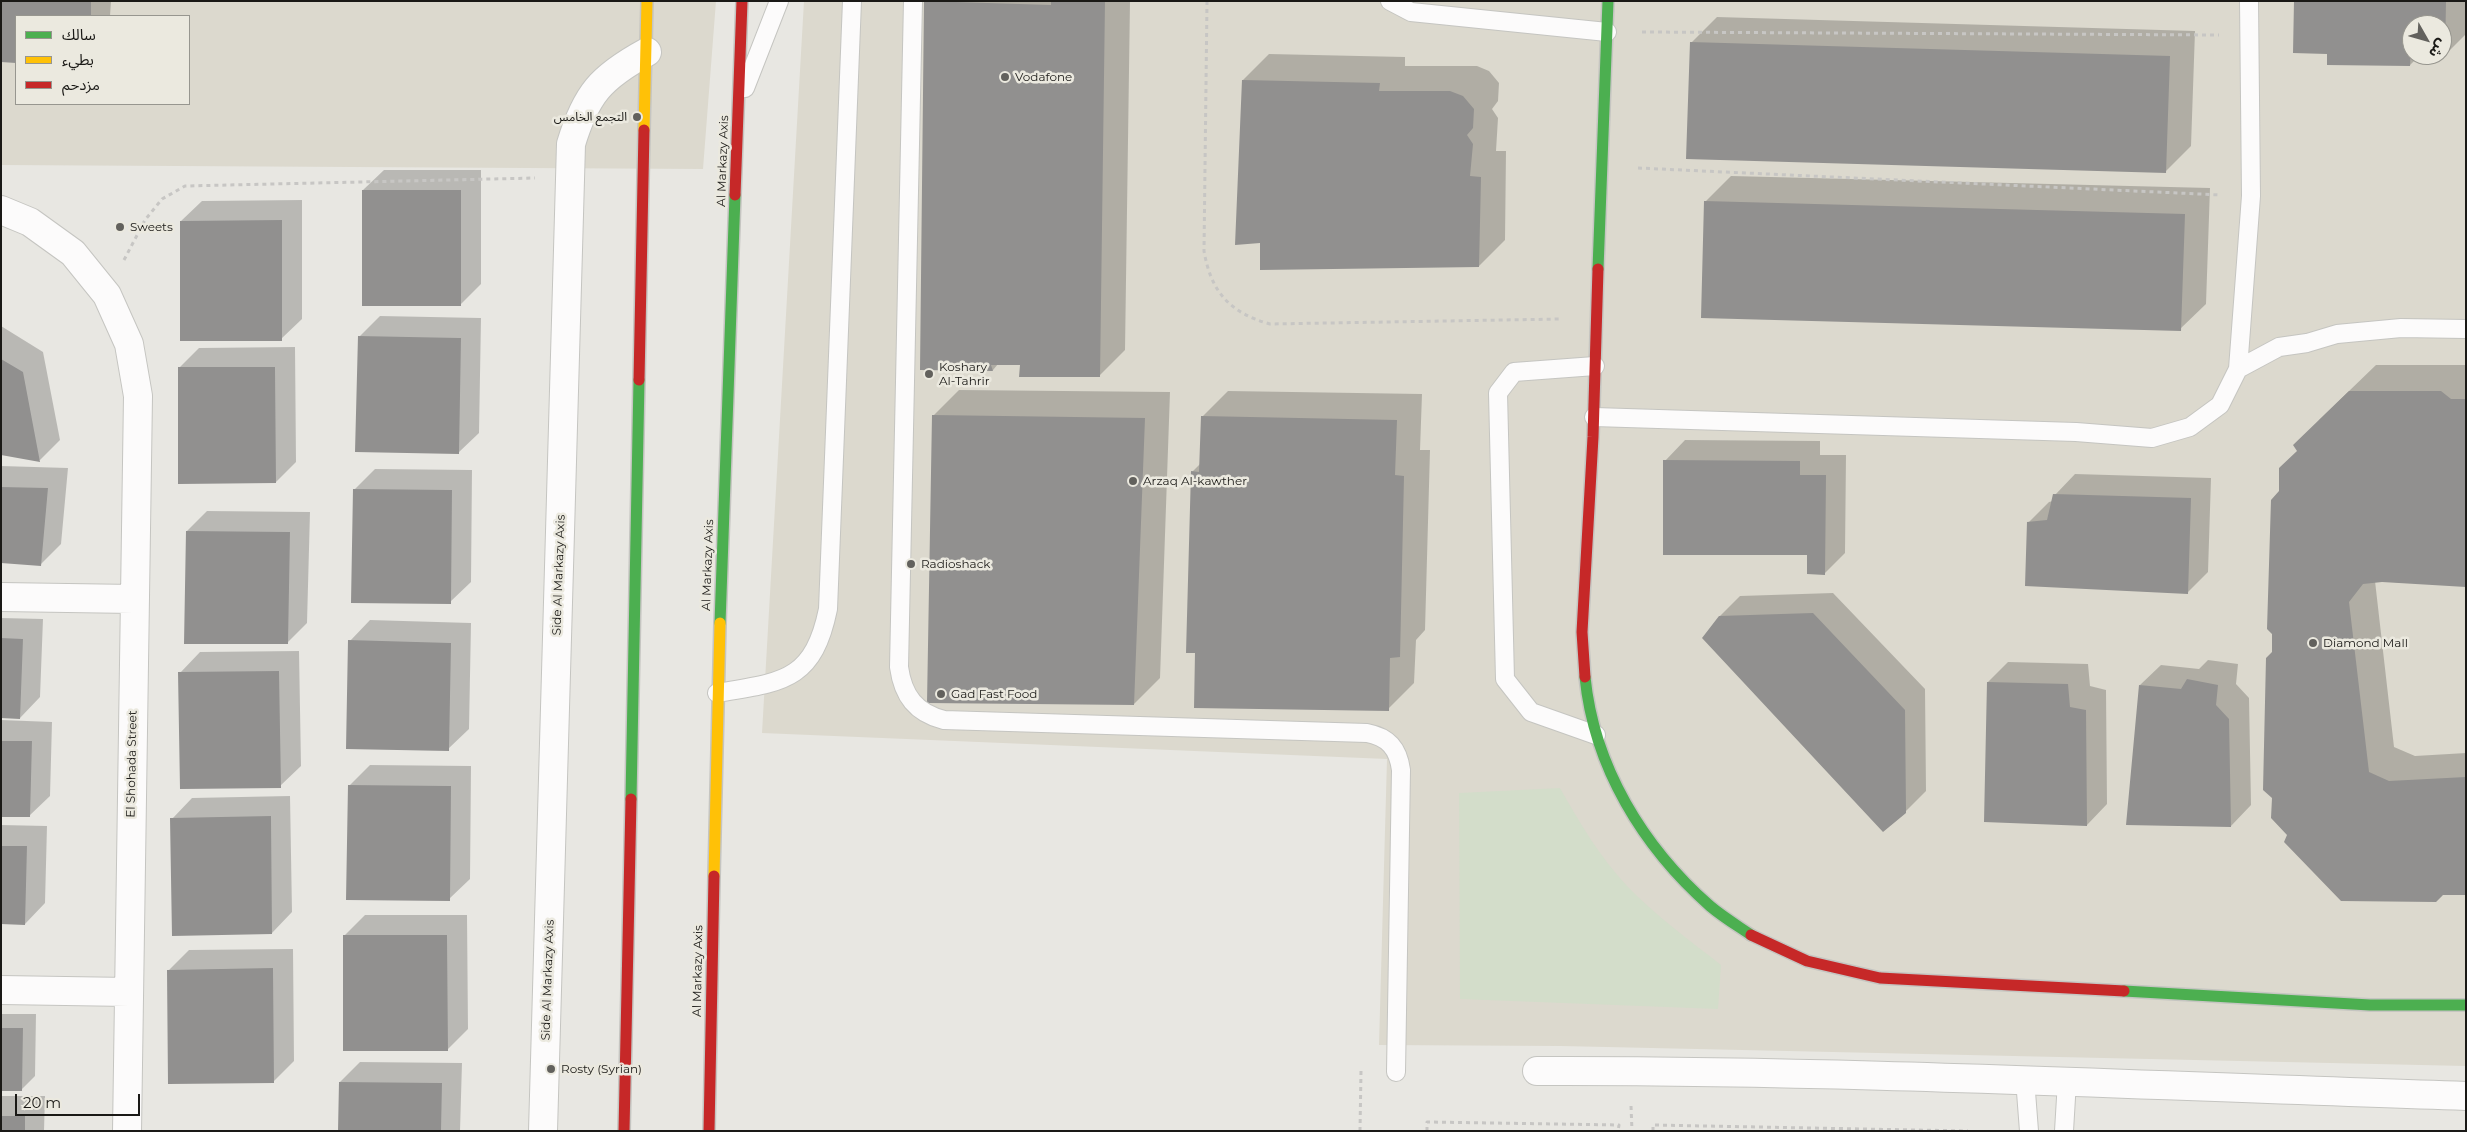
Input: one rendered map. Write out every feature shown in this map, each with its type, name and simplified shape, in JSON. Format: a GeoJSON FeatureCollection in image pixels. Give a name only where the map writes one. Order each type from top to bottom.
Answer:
{"type":"FeatureCollection","features":[{"type":"Feature","properties":{"kind":"main road"},"geometry":{"type":"LineString","coordinates":[[624,1131],[647,1]]}},
{"type":"Feature","properties":{"kind":"main road","name":"Al Markazy Axis"},"geometry":{"type":"LineString","coordinates":[[709,1131],[718,693],[742,1]]}},
{"type":"Feature","properties":{"kind":"main road"},"geometry":{"type":"LineString","coordinates":[[1608,1],[1595,319],[1594,417],[1582,649],[1586,692],[1596,735],[1611,777],[1632,816],[1657,852],[1686,884],[1719,913],[1756,937],[1795,956],[1837,970],[1880,978],[1924,981],[2370,1005],[2466,1005]]}},
{"type":"Feature","properties":{"kind":"street","name":"Side Al Markazy Axis"},"geometry":{"type":"LineString","coordinates":[[543,1131],[571,144],[580,115],[592,95],[618,68],[647,52]]}},
{"type":"Feature","properties":{"kind":"street","name":"El Shohada Street"},"geometry":{"type":"LineString","coordinates":[[1,210],[30,222],[73,253],[107,295],[129,344],[138,396],[127,1131]]}},
{"type":"Feature","properties":{"kind":"street"},"geometry":{"type":"LineString","coordinates":[[1,597],[134,599]]}},
{"type":"Feature","properties":{"kind":"street"},"geometry":{"type":"LineString","coordinates":[[1,990],[129,992]]}},
{"type":"Feature","properties":{"kind":"street"},"geometry":{"type":"LineString","coordinates":[[1537,1071],[1641,1071],[2025,1079],[2466,1096]]}},
{"type":"Feature","properties":{"kind":"lane"},"geometry":{"type":"LineString","coordinates":[[739,102],[779,1]]}},
{"type":"Feature","properties":{"kind":"lane"},"geometry":{"type":"LineString","coordinates":[[718,693],[773,684],[795,673],[812,656],[823,634],[828,609],[852,1]]}},
{"type":"Feature","properties":{"kind":"lane"},"geometry":{"type":"LineString","coordinates":[[913,1],[899,667],[901,683],[907,696],[917,708],[930,716],[944,720],[1366,733],[1380,736],[1392,744],[1399,756],[1401,770],[1396,1072]]}},
{"type":"Feature","properties":{"kind":"lane"},"geometry":{"type":"LineString","coordinates":[[1390,1],[1411,12],[1607,32]]}},
{"type":"Feature","properties":{"kind":"lane"},"geometry":{"type":"LineString","coordinates":[[1594,417],[2076,432],[2152,438],[2190,427],[2220,405],[2238,369],[2251,196],[2249,1]]}},
{"type":"Feature","properties":{"kind":"lane"},"geometry":{"type":"LineString","coordinates":[[2238,369],[2279,347],[2307,343],[2337,334],[2401,328],[2466,329]]}},
{"type":"Feature","properties":{"kind":"lane"},"geometry":{"type":"LineString","coordinates":[[1595,366],[1514,372],[1498,393],[1505,679],[1531,712],[1596,735]]}},
{"type":"Feature","properties":{"kind":"lane"},"geometry":{"type":"LineString","coordinates":[[2025,1079],[2028,1131]]}},
{"type":"Feature","properties":{"kind":"lane"},"geometry":{"type":"LineString","coordinates":[[2064,1131],[2068,1081]]}},
{"type":"Feature","properties":{"kind":"path"},"geometry":{"type":"LineString","coordinates":[[1207,1],[1204,251],[1207,268],[1214,285],[1224,299],[1237,311],[1253,319],[1270,324],[1595,319]]}},
{"type":"Feature","properties":{"kind":"path"},"geometry":{"type":"LineString","coordinates":[[1607,32],[2249,36]]}},
{"type":"Feature","properties":{"kind":"path"},"geometry":{"type":"LineString","coordinates":[[1601,167],[2251,196]]}},
{"type":"Feature","properties":{"kind":"path"},"geometry":{"type":"LineString","coordinates":[[107,295],[144,220],[162,199],[185,186],[570,178]]}},
{"type":"Feature","properties":{"kind":"path"},"geometry":{"type":"LineString","coordinates":[[1360,1131],[1361,1071]]}},
{"type":"Feature","properties":{"kind":"path"},"geometry":{"type":"LineString","coordinates":[[1427,1131],[1427,1122],[1618,1124],[1618,1131]]}},
{"type":"Feature","properties":{"kind":"path"},"geometry":{"type":"LineString","coordinates":[[1653,1131],[1653,1125],[1968,1131]]}},
{"type":"Feature","properties":{"kind":"shaded area"},"geometry":{"type":"Polygon","coordinates":[[[1,1],[716,1],[703,169],[1,165],[1,1]]]}},
{"type":"Feature","properties":{"kind":"shaded area"},"geometry":{"type":"Polygon","coordinates":[[[804,1],[2466,1],[2466,1066],[1561,1046],[1379,1045],[1387,759],[762,733],[804,1]]]}},
{"type":"Feature","properties":{"kind":"green space"},"geometry":{"type":"Polygon","coordinates":[[[1560,788],[1590,839],[1627,886],[1661,917],[1721,965],[1718,1009],[1460,999],[1459,793],[1560,788]]]}},
{"type":"Feature","properties":{"kind":"building"},"geometry":{"type":"Polygon","coordinates":[[[1,1],[91,1],[91,15],[15,15],[15,63],[1,62],[1,1]]]}},
{"type":"Feature","properties":{"kind":"building"},"geometry":{"type":"Polygon","coordinates":[[[924,1],[1051,5],[1051,1],[1105,1],[1100,377],[1019,377],[1020,365],[991,365],[993,371],[920,370],[924,1]]]}},
{"type":"Feature","properties":{"kind":"building"},"geometry":{"type":"Polygon","coordinates":[[[2294,1],[2446,1],[2446,15],[2402,15],[2402,65],[2410,66],[2327,65],[2327,54],[2293,53],[2294,1]]]}},
{"type":"Feature","properties":{"kind":"building"},"geometry":{"type":"Polygon","coordinates":[[[1690,42],[2170,56],[2166,173],[1686,159],[1690,42]]]}},
{"type":"Feature","properties":{"kind":"building"},"geometry":{"type":"Polygon","coordinates":[[[1242,80],[1380,83],[1379,91],[1450,91],[1463,96],[1474,109],[1473,128],[1467,135],[1473,144],[1470,176],[1481,177],[1479,267],[1260,270],[1260,243],[1235,245],[1242,80]]]}},
{"type":"Feature","properties":{"kind":"building"},"geometry":{"type":"Polygon","coordinates":[[[362,190],[461,190],[461,306],[362,306],[362,190]]]}},
{"type":"Feature","properties":{"kind":"building"},"geometry":{"type":"Polygon","coordinates":[[[1704,201],[2185,214],[2181,331],[1701,318],[1704,201]]]}},
{"type":"Feature","properties":{"kind":"building"},"geometry":{"type":"Polygon","coordinates":[[[282,220],[282,341],[180,341],[180,221],[282,220]]]}},
{"type":"Feature","properties":{"kind":"building"},"geometry":{"type":"Polygon","coordinates":[[[358,336],[461,338],[459,454],[355,452],[358,336]]]}},
{"type":"Feature","properties":{"kind":"building"},"geometry":{"type":"Polygon","coordinates":[[[1,359],[23,372],[40,462],[1,455],[1,359]]]}},
{"type":"Feature","properties":{"kind":"building"},"geometry":{"type":"Polygon","coordinates":[[[178,367],[275,367],[276,483],[178,484],[178,367]]]}},
{"type":"Feature","properties":{"kind":"building","name":"Diamond Mall"},"geometry":{"type":"Polygon","coordinates":[[[2349,391],[2441,391],[2451,399],[2466,399],[2466,587],[2382,582],[2363,584],[2349,602],[2369,772],[2389,781],[2466,777],[2466,895],[2443,895],[2436,902],[2341,901],[2284,842],[2287,835],[2271,818],[2272,798],[2263,790],[2266,658],[2272,652],[2272,634],[2267,629],[2271,500],[2279,491],[2279,468],[2297,451],[2293,445],[2349,391]]]}},
{"type":"Feature","properties":{"kind":"building"},"geometry":{"type":"Polygon","coordinates":[[[932,415],[1145,418],[1134,705],[927,703],[932,415]]]}},
{"type":"Feature","properties":{"kind":"building"},"geometry":{"type":"Polygon","coordinates":[[[1201,416],[1397,420],[1395,475],[1404,476],[1400,657],[1390,658],[1389,711],[1194,708],[1195,653],[1186,653],[1191,471],[1199,472],[1201,416]]]}},
{"type":"Feature","properties":{"kind":"building"},"geometry":{"type":"Polygon","coordinates":[[[1663,460],[1800,461],[1800,475],[1826,475],[1825,575],[1807,574],[1807,555],[1663,555],[1663,460]]]}},
{"type":"Feature","properties":{"kind":"building"},"geometry":{"type":"Polygon","coordinates":[[[1,487],[48,488],[41,566],[1,563],[1,487]]]}},
{"type":"Feature","properties":{"kind":"building"},"geometry":{"type":"Polygon","coordinates":[[[353,489],[452,490],[451,604],[351,603],[353,489]]]}},
{"type":"Feature","properties":{"kind":"building"},"geometry":{"type":"Polygon","coordinates":[[[2053,494],[2191,498],[2188,594],[2025,586],[2027,522],[2047,520],[2053,494]]]}},
{"type":"Feature","properties":{"kind":"building"},"geometry":{"type":"Polygon","coordinates":[[[186,531],[290,532],[288,644],[184,644],[186,531]]]}},
{"type":"Feature","properties":{"kind":"building"},"geometry":{"type":"Polygon","coordinates":[[[1813,613],[1905,710],[1906,813],[1883,832],[1702,638],[1719,616],[1813,613]]]}},
{"type":"Feature","properties":{"kind":"building"},"geometry":{"type":"Polygon","coordinates":[[[1,638],[23,639],[20,719],[1,718],[1,638]]]}},
{"type":"Feature","properties":{"kind":"building"},"geometry":{"type":"Polygon","coordinates":[[[348,640],[451,643],[449,751],[346,749],[348,640]]]}},
{"type":"Feature","properties":{"kind":"building"},"geometry":{"type":"Polygon","coordinates":[[[279,671],[281,788],[180,789],[178,672],[279,671]]]}},
{"type":"Feature","properties":{"kind":"building"},"geometry":{"type":"Polygon","coordinates":[[[2187,679],[2218,685],[2216,705],[2229,719],[2231,827],[2126,825],[2139,685],[2181,689],[2187,679]]]}},
{"type":"Feature","properties":{"kind":"building"},"geometry":{"type":"Polygon","coordinates":[[[1987,682],[2068,684],[2070,707],[2086,710],[2087,826],[1984,822],[1987,682]]]}},
{"type":"Feature","properties":{"kind":"building"},"geometry":{"type":"Polygon","coordinates":[[[1,741],[32,741],[30,817],[1,817],[1,741]]]}},
{"type":"Feature","properties":{"kind":"building"},"geometry":{"type":"Polygon","coordinates":[[[348,785],[451,786],[450,901],[346,900],[348,785]]]}},
{"type":"Feature","properties":{"kind":"building"},"geometry":{"type":"Polygon","coordinates":[[[271,816],[272,934],[172,936],[170,818],[271,816]]]}},
{"type":"Feature","properties":{"kind":"building"},"geometry":{"type":"Polygon","coordinates":[[[1,846],[27,846],[25,925],[1,924],[1,846]]]}},
{"type":"Feature","properties":{"kind":"building"},"geometry":{"type":"Polygon","coordinates":[[[343,935],[447,935],[448,1051],[343,1051],[343,935]]]}},
{"type":"Feature","properties":{"kind":"building"},"geometry":{"type":"Polygon","coordinates":[[[273,968],[274,1083],[168,1084],[167,970],[273,968]]]}},
{"type":"Feature","properties":{"kind":"building"},"geometry":{"type":"Polygon","coordinates":[[[1,1028],[23,1028],[22,1091],[1,1091],[1,1028]]]}},
{"type":"Feature","properties":{"kind":"building"},"geometry":{"type":"Polygon","coordinates":[[[339,1082],[442,1083],[441,1131],[338,1131],[339,1082]]]}},
{"type":"Feature","properties":{"kind":"building"},"geometry":{"type":"Polygon","coordinates":[[[1,1116],[25,1116],[25,1131],[1,1131],[1,1116]]]}},
{"type":"Feature","properties":{"kind":"traffic: fast"},"geometry":{"type":"LineString","coordinates":[[1598,269],[1608,1]]}},
{"type":"Feature","properties":{"kind":"traffic: fast"},"geometry":{"type":"LineString","coordinates":[[720,623],[735,195]]}},
{"type":"Feature","properties":{"kind":"traffic: fast"},"geometry":{"type":"LineString","coordinates":[[631,799],[639,380]]}},
{"type":"Feature","properties":{"kind":"traffic: fast"},"geometry":{"type":"LineString","coordinates":[[1585,677],[1590,710],[1599,742],[1611,773],[1643,831],[1663,858],[1686,883],[1710,906],[1751,935]]}},
{"type":"Feature","properties":{"kind":"traffic: fast"},"geometry":{"type":"LineString","coordinates":[[2124,991],[2370,1005],[2466,1005]]}},
{"type":"Feature","properties":{"kind":"traffic: slow"},"geometry":{"type":"LineString","coordinates":[[644,130],[647,1]]}},
{"type":"Feature","properties":{"kind":"traffic: slow"},"geometry":{"type":"LineString","coordinates":[[714,876],[720,623]]}},
{"type":"Feature","properties":{"kind":"traffic: jam"},"geometry":{"type":"LineString","coordinates":[[735,195],[742,1]]}},
{"type":"Feature","properties":{"kind":"traffic: jam"},"geometry":{"type":"LineString","coordinates":[[639,380],[644,130]]}},
{"type":"Feature","properties":{"kind":"traffic: jam"},"geometry":{"type":"LineString","coordinates":[[1585,677],[1582,632],[1593,437],[1598,269]]}},
{"type":"Feature","properties":{"kind":"traffic: jam"},"geometry":{"type":"LineString","coordinates":[[624,1131],[631,799]]}},
{"type":"Feature","properties":{"kind":"traffic: jam"},"geometry":{"type":"LineString","coordinates":[[709,1131],[714,876]]}},
{"type":"Feature","properties":{"kind":"traffic: jam"},"geometry":{"type":"LineString","coordinates":[[1751,935],[1807,961],[1880,978],[2124,991]]}},
{"type":"Feature","properties":{"kind":"place","name":"Vodafone"},"geometry":{"type":"Point","coordinates":[1005,77]}},
{"type":"Feature","properties":{"kind":"place","name":"التجمع الخامس"},"geometry":{"type":"Point","coordinates":[637,117]}},
{"type":"Feature","properties":{"kind":"place","name":"Sweets"},"geometry":{"type":"Point","coordinates":[120,227]}},
{"type":"Feature","properties":{"kind":"place","name":"Koshary Al-Tahrir"},"geometry":{"type":"Point","coordinates":[929,374]}},
{"type":"Feature","properties":{"kind":"place","name":"Arzaq Al-kawther"},"geometry":{"type":"Point","coordinates":[1133,481]}},
{"type":"Feature","properties":{"kind":"place","name":"Radioshack"},"geometry":{"type":"Point","coordinates":[911,564]}},
{"type":"Feature","properties":{"kind":"place","name":"Diamond Mall"},"geometry":{"type":"Point","coordinates":[2313,643]}},
{"type":"Feature","properties":{"kind":"place","name":"Gad Fast Food"},"geometry":{"type":"Point","coordinates":[941,694]}},
{"type":"Feature","properties":{"kind":"place","name":"Rosty (Syrian)"},"geometry":{"type":"Point","coordinates":[551,1069]}}]}
